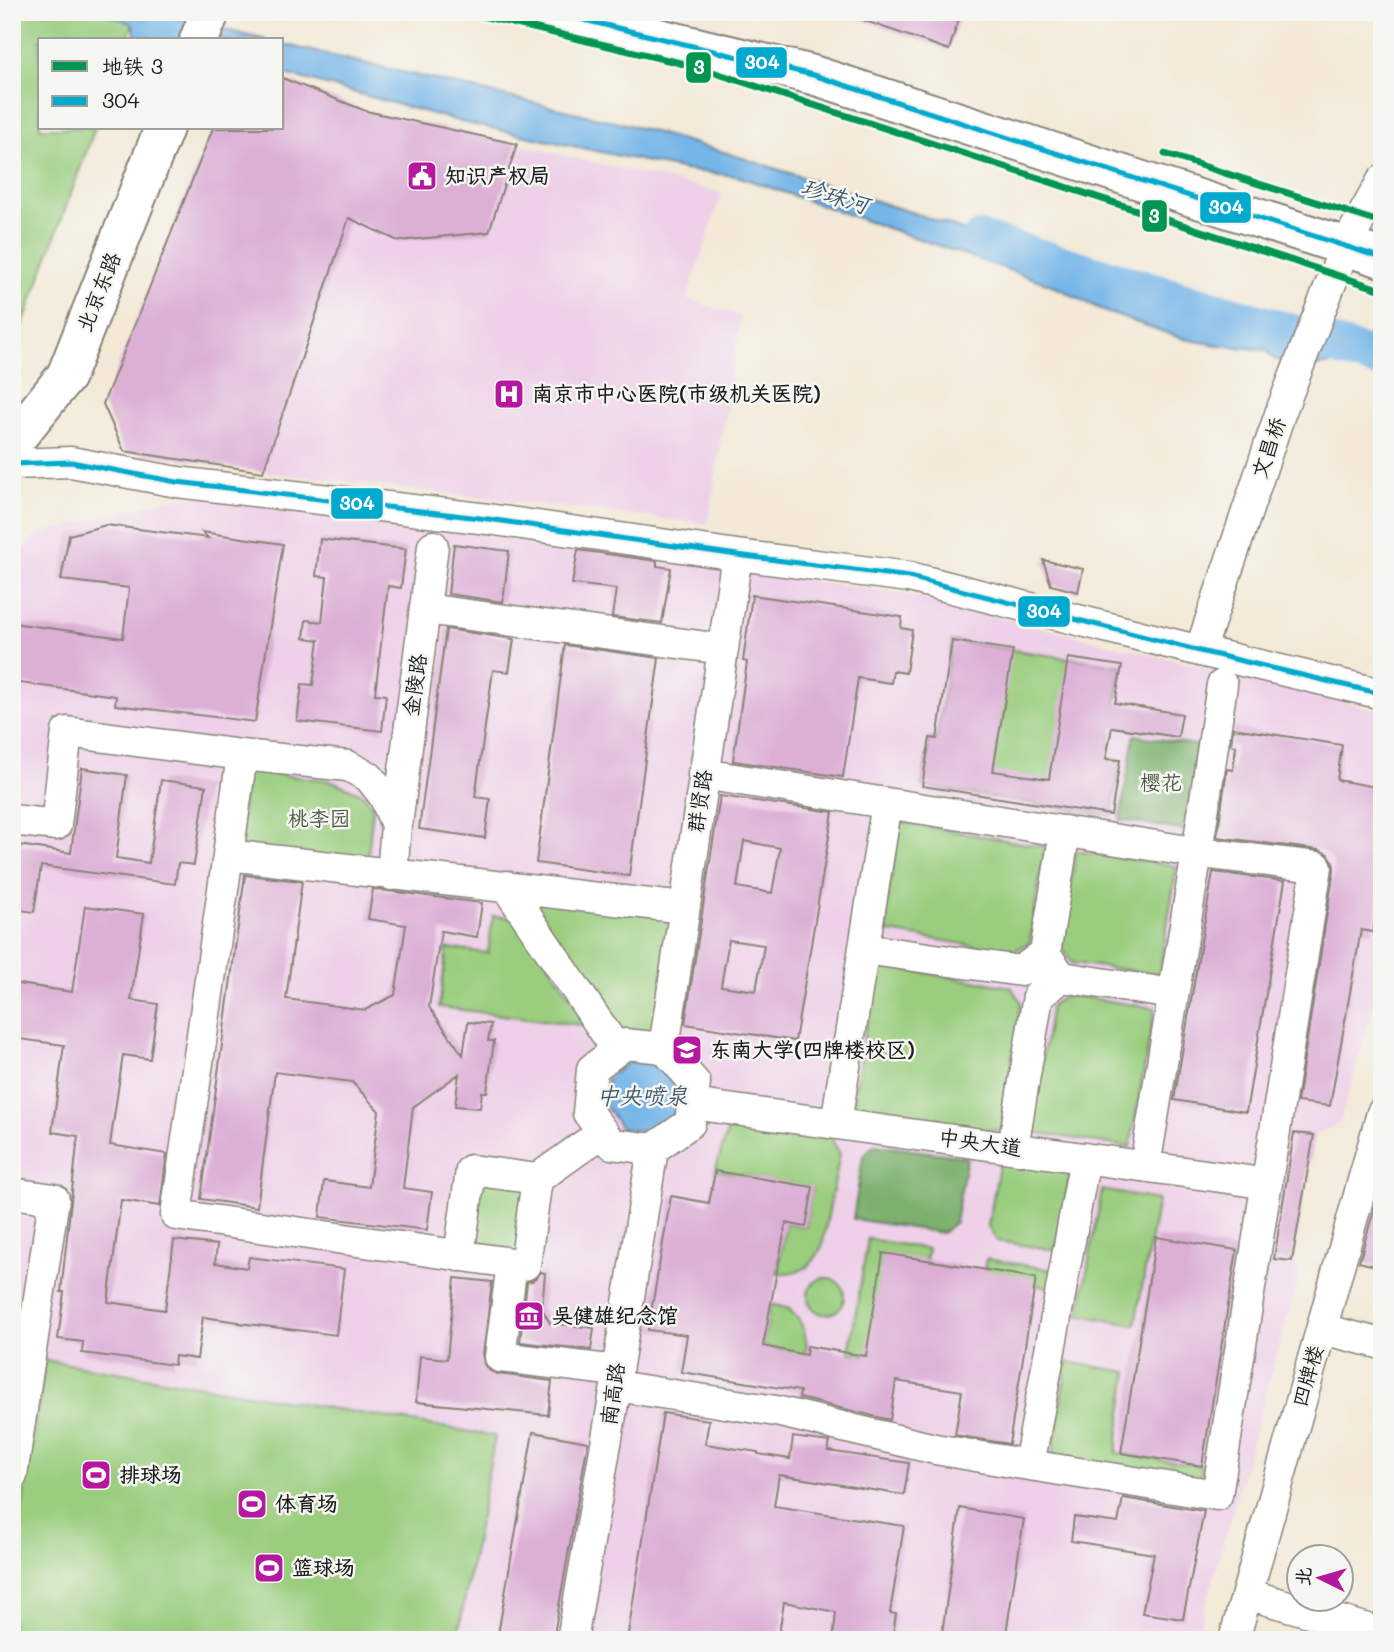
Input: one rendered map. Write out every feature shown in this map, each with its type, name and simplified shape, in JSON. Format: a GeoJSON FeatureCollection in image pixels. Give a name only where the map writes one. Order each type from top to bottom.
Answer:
{"type":"FeatureCollection","features":[{"type":"Feature","properties":{"kind":"main road"},"geometry":{"type":"LineString","coordinates":[[200,38],[210,12]]}},
{"type":"Feature","properties":{"kind":"main road"},"geometry":{"type":"LineString","coordinates":[[550,12],[813,75],[1342,256],[1382,258]]}},
{"type":"Feature","properties":{"kind":"main road","name":"北京东路"},"geometry":{"type":"LineString","coordinates":[[15,441],[66,376],[163,130]]}},
{"type":"Feature","properties":{"kind":"street","name":"文昌桥"},"geometry":{"type":"LineString","coordinates":[[1200,651],[1281,411],[1342,256],[1382,181]]}},
{"type":"Feature","properties":{"kind":"street"},"geometry":{"type":"LineString","coordinates":[[15,441],[71,463],[177,482],[488,519],[909,577],[1382,694]]}},
{"type":"Feature","properties":{"kind":"street","name":"金陵路"},"geometry":{"type":"LineString","coordinates":[[392,875],[433,546]]}},
{"type":"Feature","properties":{"kind":"street","name":"群贤路"},"geometry":{"type":"LineString","coordinates":[[664,1048],[737,555]]}},
{"type":"Feature","properties":{"kind":"street"},"geometry":{"type":"LineString","coordinates":[[425,609],[722,649]]}},
{"type":"Feature","properties":{"kind":"street"},"geometry":{"type":"LineString","coordinates":[[1145,1166],[1222,685]]}},
{"type":"Feature","properties":{"kind":"street"},"geometry":{"type":"LineString","coordinates":[[12,820],[56,825],[68,732],[348,766],[369,777],[384,796],[397,825]]}},
{"type":"Feature","properties":{"kind":"street"},"geometry":{"type":"LineString","coordinates":[[242,755],[176,1215],[525,1265],[537,1180]]}},
{"type":"Feature","properties":{"kind":"street"},"geometry":{"type":"LineString","coordinates":[[512,1264],[500,1357],[775,1411],[935,1449],[1217,1495],[1317,867],[1197,853],[703,775]]}},
{"type":"Feature","properties":{"kind":"street"},"geometry":{"type":"LineString","coordinates":[[836,1123],[887,803]]}},
{"type":"Feature","properties":{"kind":"street"},"geometry":{"type":"LineString","coordinates":[[864,949],[1021,971],[1045,953],[1065,831]]}},
{"type":"Feature","properties":{"kind":"street"},"geometry":{"type":"LineString","coordinates":[[228,855],[684,908]]}},
{"type":"Feature","properties":{"kind":"street"},"geometry":{"type":"LineString","coordinates":[[506,886],[617,1050]]}},
{"type":"Feature","properties":{"kind":"street"},"geometry":{"type":"LineString","coordinates":[[1045,953],[1062,977],[1173,994]]}},
{"type":"Feature","properties":{"kind":"street"},"geometry":{"type":"LineString","coordinates":[[1021,971],[1038,996]]}},
{"type":"Feature","properties":{"kind":"street"},"geometry":{"type":"LineString","coordinates":[[1013,1148],[1038,996],[1062,977]]}},
{"type":"Feature","properties":{"kind":"street"},"geometry":{"type":"LineString","coordinates":[[625,1044],[664,1048],[695,1083],[690,1123],[653,1149],[612,1144],[588,1113],[592,1069],[617,1050],[625,1044]]}},
{"type":"Feature","properties":{"kind":"street","name":"中央大道"},"geometry":{"type":"LineString","coordinates":[[692,1104],[1267,1184]]}},
{"type":"Feature","properties":{"kind":"street","name":"四牌楼"},"geometry":{"type":"LineString","coordinates":[[1234,1640],[1344,1243],[1376,1153],[1382,1113]]}},
{"type":"Feature","properties":{"kind":"street"},"geometry":{"type":"LineString","coordinates":[[459,1256],[471,1170],[537,1180],[603,1132]]}},
{"type":"Feature","properties":{"kind":"street","name":"南高路"},"geometry":{"type":"LineString","coordinates":[[572,1640],[653,1149]]}},
{"type":"Feature","properties":{"kind":"street"},"geometry":{"type":"LineString","coordinates":[[1029,1465],[1086,1158]]}},
{"type":"Feature","properties":{"kind":"street"},"geometry":{"type":"LineString","coordinates":[[12,1193],[54,1199],[12,1475]]}},
{"type":"Feature","properties":{"kind":"street"},"geometry":{"type":"LineString","coordinates":[[1322,1329],[1382,1344]]}},
{"type":"Feature","properties":{"kind":"street"},"geometry":{"type":"LineString","coordinates":[[1247,1594],[1382,1633]]}},
{"type":"Feature","properties":{"kind":"shaded area","name":"南京市中心医院(市级机关医院)"},"geometry":{"type":"Polygon","coordinates":[[[517,144],[722,193],[687,299],[741,316],[708,524],[263,472],[349,218],[398,241],[489,232],[517,144]]]}},
{"type":"Feature","properties":{"kind":"shaded area","name":"东南大学(四牌楼校区)"},"geometry":{"type":"Polygon","coordinates":[[[198,496],[901,593],[1382,711],[1382,977],[1340,1123],[1314,1135],[1293,1261],[1300,1272],[1196,1640],[12,1640],[12,558],[40,534],[163,501],[198,496]]]}},
{"type":"Feature","properties":{"kind":"green space"},"geometry":{"type":"Polygon","coordinates":[[[12,12],[137,12],[128,38],[38,38],[38,130],[94,130],[12,354],[12,12]]]}},
{"type":"Feature","properties":{"kind":"green space"},"geometry":{"type":"Polygon","coordinates":[[[952,641],[1122,666],[1106,758],[1120,760],[1111,815],[922,786],[930,738],[937,739],[952,641]]]}},
{"type":"Feature","properties":{"kind":"green space","name":"樱花"},"geometry":{"type":"Polygon","coordinates":[[[1134,735],[1201,746],[1187,831],[1120,820],[1134,735]]]}},
{"type":"Feature","properties":{"kind":"green space","name":"桃李园"},"geometry":{"type":"Polygon","coordinates":[[[247,771],[332,781],[364,795],[373,808],[367,865],[237,848],[247,771]]]}},
{"type":"Feature","properties":{"kind":"green space"},"geometry":{"type":"Polygon","coordinates":[[[900,822],[1045,847],[1030,942],[1013,952],[883,931],[900,822]]]}},
{"type":"Feature","properties":{"kind":"green space"},"geometry":{"type":"Polygon","coordinates":[[[1076,851],[1177,866],[1159,974],[1072,963],[1061,946],[1076,851]]]}},
{"type":"Feature","properties":{"kind":"green space"},"geometry":{"type":"Polygon","coordinates":[[[527,897],[672,916],[656,1033],[615,1029],[527,897]]]}},
{"type":"Feature","properties":{"kind":"green space"},"geometry":{"type":"Polygon","coordinates":[[[493,916],[520,919],[589,1026],[439,1007],[447,948],[488,953],[493,916]]]}},
{"type":"Feature","properties":{"kind":"green space"},"geometry":{"type":"Polygon","coordinates":[[[876,965],[1011,987],[1021,1002],[1001,1131],[852,1110],[876,965]]]}},
{"type":"Feature","properties":{"kind":"green space"},"geometry":{"type":"Polygon","coordinates":[[[1068,995],[1155,1008],[1130,1147],[1031,1132],[1051,1005],[1068,995]]]}},
{"type":"Feature","properties":{"kind":"green space"},"geometry":{"type":"Polygon","coordinates":[[[730,1123],[831,1138],[840,1154],[822,1246],[814,1260],[805,1268],[777,1274],[786,1223],[806,1227],[812,1188],[715,1171],[730,1123]]]}},
{"type":"Feature","properties":{"kind":"green space"},"geometry":{"type":"Polygon","coordinates":[[[874,1145],[967,1157],[955,1222],[942,1233],[853,1219],[863,1156],[874,1145]]]}},
{"type":"Feature","properties":{"kind":"green space"},"geometry":{"type":"Polygon","coordinates":[[[1000,1160],[1071,1170],[1056,1250],[997,1241],[988,1226],[1000,1160]]]}},
{"type":"Feature","properties":{"kind":"green space"},"geometry":{"type":"Polygon","coordinates":[[[471,1170],[537,1179],[525,1265],[459,1256],[471,1170]]]}},
{"type":"Feature","properties":{"kind":"green space"},"geometry":{"type":"Polygon","coordinates":[[[1102,1190],[1158,1200],[1135,1325],[1079,1315],[1102,1190]]]}},
{"type":"Feature","properties":{"kind":"green space"},"geometry":{"type":"Polygon","coordinates":[[[868,1239],[928,1249],[926,1260],[866,1356],[849,1353],[868,1239]]]}},
{"type":"Feature","properties":{"kind":"green space"},"geometry":{"type":"Polygon","coordinates":[[[986,1259],[1054,1270],[1051,1287],[984,1270],[986,1259]]]}},
{"type":"Feature","properties":{"kind":"green space"},"geometry":{"type":"Polygon","coordinates":[[[826,1278],[839,1283],[844,1296],[839,1309],[826,1314],[813,1309],[808,1296],[813,1283],[826,1278]]]}},
{"type":"Feature","properties":{"kind":"green space"},"geometry":{"type":"Polygon","coordinates":[[[771,1304],[789,1309],[804,1330],[807,1346],[800,1364],[781,1361],[783,1350],[763,1346],[771,1304]]]}},
{"type":"Feature","properties":{"kind":"green space","name":"体育场"},"geometry":{"type":"Polygon","coordinates":[[[45,1360],[495,1436],[457,1640],[12,1640],[12,1573],[45,1360]]]}},
{"type":"Feature","properties":{"kind":"green space"},"geometry":{"type":"Polygon","coordinates":[[[1067,1362],[1128,1372],[1116,1453],[1202,1466],[1199,1482],[1052,1458],[1067,1362]]]}},
{"type":"Feature","properties":{"kind":"water"},"geometry":{"type":"Polygon","coordinates":[[[100,12],[154,12],[258,38],[148,38],[135,35],[131,23],[100,12]]]}},
{"type":"Feature","properties":{"kind":"water"},"geometry":{"type":"Polygon","coordinates":[[[284,44],[629,125],[727,153],[935,220],[1107,286],[1215,316],[1331,335],[1382,347],[1382,376],[1331,364],[1306,368],[1274,359],[1266,350],[1184,339],[1106,312],[1052,285],[737,176],[685,170],[466,123],[284,74],[284,44]]]}},
{"type":"Feature","properties":{"kind":"water","name":"中央喷泉"},"geometry":{"type":"Polygon","coordinates":[[[630,1061],[658,1064],[678,1089],[675,1113],[651,1132],[621,1128],[605,1105],[607,1079],[630,1061]]]}},
{"type":"Feature","properties":{"kind":"building"},"geometry":{"type":"Polygon","coordinates":[[[849,12],[961,12],[949,50],[848,15],[849,12]]]}},
{"type":"Feature","properties":{"kind":"building"},"geometry":{"type":"Polygon","coordinates":[[[284,79],[366,111],[517,144],[489,232],[398,241],[349,218],[263,472],[124,451],[103,404],[212,130],[284,130],[284,79]]]}},
{"type":"Feature","properties":{"kind":"building"},"geometry":{"type":"Polygon","coordinates":[[[106,525],[208,538],[202,532],[283,544],[255,722],[115,705],[116,696],[12,682],[12,623],[123,638],[129,588],[61,580],[69,535],[106,525]]]}},
{"type":"Feature","properties":{"kind":"building"},"geometry":{"type":"Polygon","coordinates":[[[320,539],[406,549],[401,588],[388,586],[375,694],[386,695],[382,731],[297,721],[302,684],[313,685],[319,640],[304,638],[306,620],[322,622],[327,577],[316,576],[320,539]]]}},
{"type":"Feature","properties":{"kind":"building"},"geometry":{"type":"Polygon","coordinates":[[[454,544],[509,551],[503,602],[448,594],[454,544]]]}},
{"type":"Feature","properties":{"kind":"building"},"geometry":{"type":"Polygon","coordinates":[[[578,550],[657,561],[657,566],[671,568],[662,623],[612,617],[616,589],[572,584],[578,550]]]}},
{"type":"Feature","properties":{"kind":"building"},"geometry":{"type":"Polygon","coordinates":[[[1043,560],[1083,569],[1078,592],[1051,585],[1043,560]]]}},
{"type":"Feature","properties":{"kind":"building"},"geometry":{"type":"Polygon","coordinates":[[[752,595],[902,617],[901,628],[912,630],[906,673],[893,671],[891,683],[858,678],[843,777],[733,761],[747,662],[743,661],[752,595]]]}},
{"type":"Feature","properties":{"kind":"building"},"geometry":{"type":"Polygon","coordinates":[[[446,629],[514,639],[509,672],[493,670],[475,797],[490,799],[485,838],[419,829],[446,629]]]}},
{"type":"Feature","properties":{"kind":"building"},"geometry":{"type":"Polygon","coordinates":[[[952,641],[1013,650],[993,771],[1049,779],[1068,658],[1122,666],[1115,703],[1182,714],[1178,737],[1112,727],[1106,759],[1120,760],[1111,815],[922,786],[930,738],[937,739],[952,641]]]}},
{"type":"Feature","properties":{"kind":"building"},"geometry":{"type":"Polygon","coordinates":[[[565,645],[659,658],[629,876],[536,863],[565,645]]]}},
{"type":"Feature","properties":{"kind":"building"},"geometry":{"type":"Polygon","coordinates":[[[1233,728],[1342,745],[1337,780],[1382,788],[1382,886],[1373,932],[1361,930],[1330,1106],[1297,1102],[1334,870],[1333,861],[1328,854],[1319,850],[1217,837],[1227,769],[1233,770],[1236,746],[1231,745],[1233,728]]]}},
{"type":"Feature","properties":{"kind":"building"},"geometry":{"type":"Polygon","coordinates":[[[82,768],[127,775],[116,858],[149,863],[161,780],[206,786],[194,865],[178,863],[175,884],[41,866],[34,912],[12,909],[12,844],[71,853],[82,768]]]}},
{"type":"Feature","properties":{"kind":"building"},"geometry":{"type":"Polygon","coordinates":[[[720,796],[833,812],[795,1041],[685,1024],[720,796]],[[744,841],[737,887],[772,893],[780,848],[744,841]],[[729,940],[721,986],[756,991],[764,945],[729,940]]]}},
{"type":"Feature","properties":{"kind":"building"},"geometry":{"type":"Polygon","coordinates":[[[1213,872],[1285,881],[1246,1112],[1174,1100],[1213,872]]]}},
{"type":"Feature","properties":{"kind":"building"},"geometry":{"type":"Polygon","coordinates":[[[245,875],[302,881],[286,999],[365,1010],[395,995],[406,925],[368,919],[373,889],[482,903],[477,937],[441,931],[429,1007],[463,1055],[468,1022],[491,1024],[488,1041],[494,1041],[487,1092],[482,1092],[480,1108],[455,1106],[459,1074],[413,1107],[403,1188],[432,1192],[427,1230],[320,1217],[324,1181],[369,1187],[379,1111],[352,1082],[275,1072],[257,1207],[201,1199],[245,875]]]}},
{"type":"Feature","properties":{"kind":"building"},"geometry":{"type":"Polygon","coordinates":[[[85,906],[144,914],[131,1000],[158,1004],[150,1059],[123,1055],[110,1145],[167,1154],[160,1206],[121,1200],[108,1302],[165,1310],[174,1240],[217,1245],[215,1263],[247,1268],[249,1257],[344,1269],[336,1335],[203,1317],[197,1359],[175,1356],[174,1365],[82,1353],[83,1342],[58,1339],[78,1136],[52,1132],[64,1045],[12,1038],[12,983],[72,992],[85,906]]]}},
{"type":"Feature","properties":{"kind":"building"},"geometry":{"type":"Polygon","coordinates":[[[1294,1133],[1314,1135],[1292,1261],[1274,1259],[1294,1133]]]}},
{"type":"Feature","properties":{"kind":"building"},"geometry":{"type":"Polygon","coordinates":[[[715,1171],[813,1187],[806,1227],[786,1223],[763,1346],[806,1355],[807,1346],[866,1356],[883,1253],[1036,1278],[1009,1444],[955,1435],[962,1391],[896,1381],[890,1420],[799,1398],[800,1391],[681,1372],[687,1335],[648,1330],[671,1196],[709,1203],[715,1171]]]}},
{"type":"Feature","properties":{"kind":"building"},"geometry":{"type":"Polygon","coordinates":[[[1377,1199],[1382,1199],[1382,1268],[1359,1262],[1377,1199]]]}},
{"type":"Feature","properties":{"kind":"building"},"geometry":{"type":"Polygon","coordinates":[[[1156,1237],[1237,1250],[1202,1466],[1121,1453],[1156,1237]]]}},
{"type":"Feature","properties":{"kind":"building","name":"吴健雄纪念馆"},"geometry":{"type":"Polygon","coordinates":[[[541,1272],[545,1273],[542,1309],[550,1323],[594,1328],[591,1350],[520,1342],[527,1282],[541,1272]]]}},
{"type":"Feature","properties":{"kind":"building"},"geometry":{"type":"Polygon","coordinates":[[[455,1278],[492,1282],[484,1364],[490,1371],[498,1374],[552,1381],[548,1415],[416,1402],[420,1356],[447,1359],[455,1278]]]}},
{"type":"Feature","properties":{"kind":"building"},"geometry":{"type":"Polygon","coordinates":[[[663,1413],[709,1420],[705,1444],[790,1459],[793,1437],[830,1442],[828,1451],[909,1463],[904,1495],[779,1475],[774,1506],[904,1526],[890,1613],[896,1614],[892,1640],[833,1640],[836,1612],[784,1602],[778,1640],[627,1640],[663,1413]]]}},
{"type":"Feature","properties":{"kind":"building"},"geometry":{"type":"Polygon","coordinates":[[[533,1432],[588,1442],[553,1640],[497,1640],[533,1432]]]}},
{"type":"Feature","properties":{"kind":"building"},"geometry":{"type":"Polygon","coordinates":[[[1123,1498],[1204,1511],[1183,1619],[1142,1613],[1154,1554],[1071,1541],[1074,1517],[1118,1523],[1123,1498]]]}},
{"type":"Feature","properties":{"kind":"building"},"geometry":{"type":"Polygon","coordinates":[[[960,1508],[1024,1519],[1005,1640],[941,1640],[960,1508]]]}},
{"type":"Feature","properties":{"kind":"waterway","name":"珍珠河"},"geometry":{"type":"LineString","coordinates":[[980,240],[1382,360]]}},
{"type":"Feature","properties":{"kind":"metro line","name":"3"},"geometry":{"type":"LineString","coordinates":[[466,12],[697,67],[1382,290]]}},
{"type":"Feature","properties":{"kind":"metro line","name":"3"},"geometry":{"type":"LineString","coordinates":[[1165,154],[1382,223]]}},
{"type":"Feature","properties":{"kind":"transit line","name":"304"},"geometry":{"type":"LineString","coordinates":[[551,12],[813,75],[1382,258]]}},
{"type":"Feature","properties":{"kind":"transit line","name":"304"},"geometry":{"type":"LineString","coordinates":[[12,464],[71,462],[177,482],[488,519],[909,577],[1382,694]]}},
{"type":"Feature","properties":{"kind":"place","name":"知识产权局"},"geometry":{"type":"Point","coordinates":[422,176]}},
{"type":"Feature","properties":{"kind":"place","name":"南京市中心医院(市级机关医院)"},"geometry":{"type":"Point","coordinates":[509,394]}},
{"type":"Feature","properties":{"kind":"place","name":"东南大学(四牌楼校区)"},"geometry":{"type":"Point","coordinates":[687,1050]}},
{"type":"Feature","properties":{"kind":"place","name":"吴健雄纪念馆"},"geometry":{"type":"Point","coordinates":[529,1316]}},
{"type":"Feature","properties":{"kind":"place","name":"排球场"},"geometry":{"type":"Point","coordinates":[96,1475]}},
{"type":"Feature","properties":{"kind":"place","name":"体育场"},"geometry":{"type":"Point","coordinates":[252,1504]}},
{"type":"Feature","properties":{"kind":"place","name":"篮球场"},"geometry":{"type":"Point","coordinates":[269,1568]}}]}
